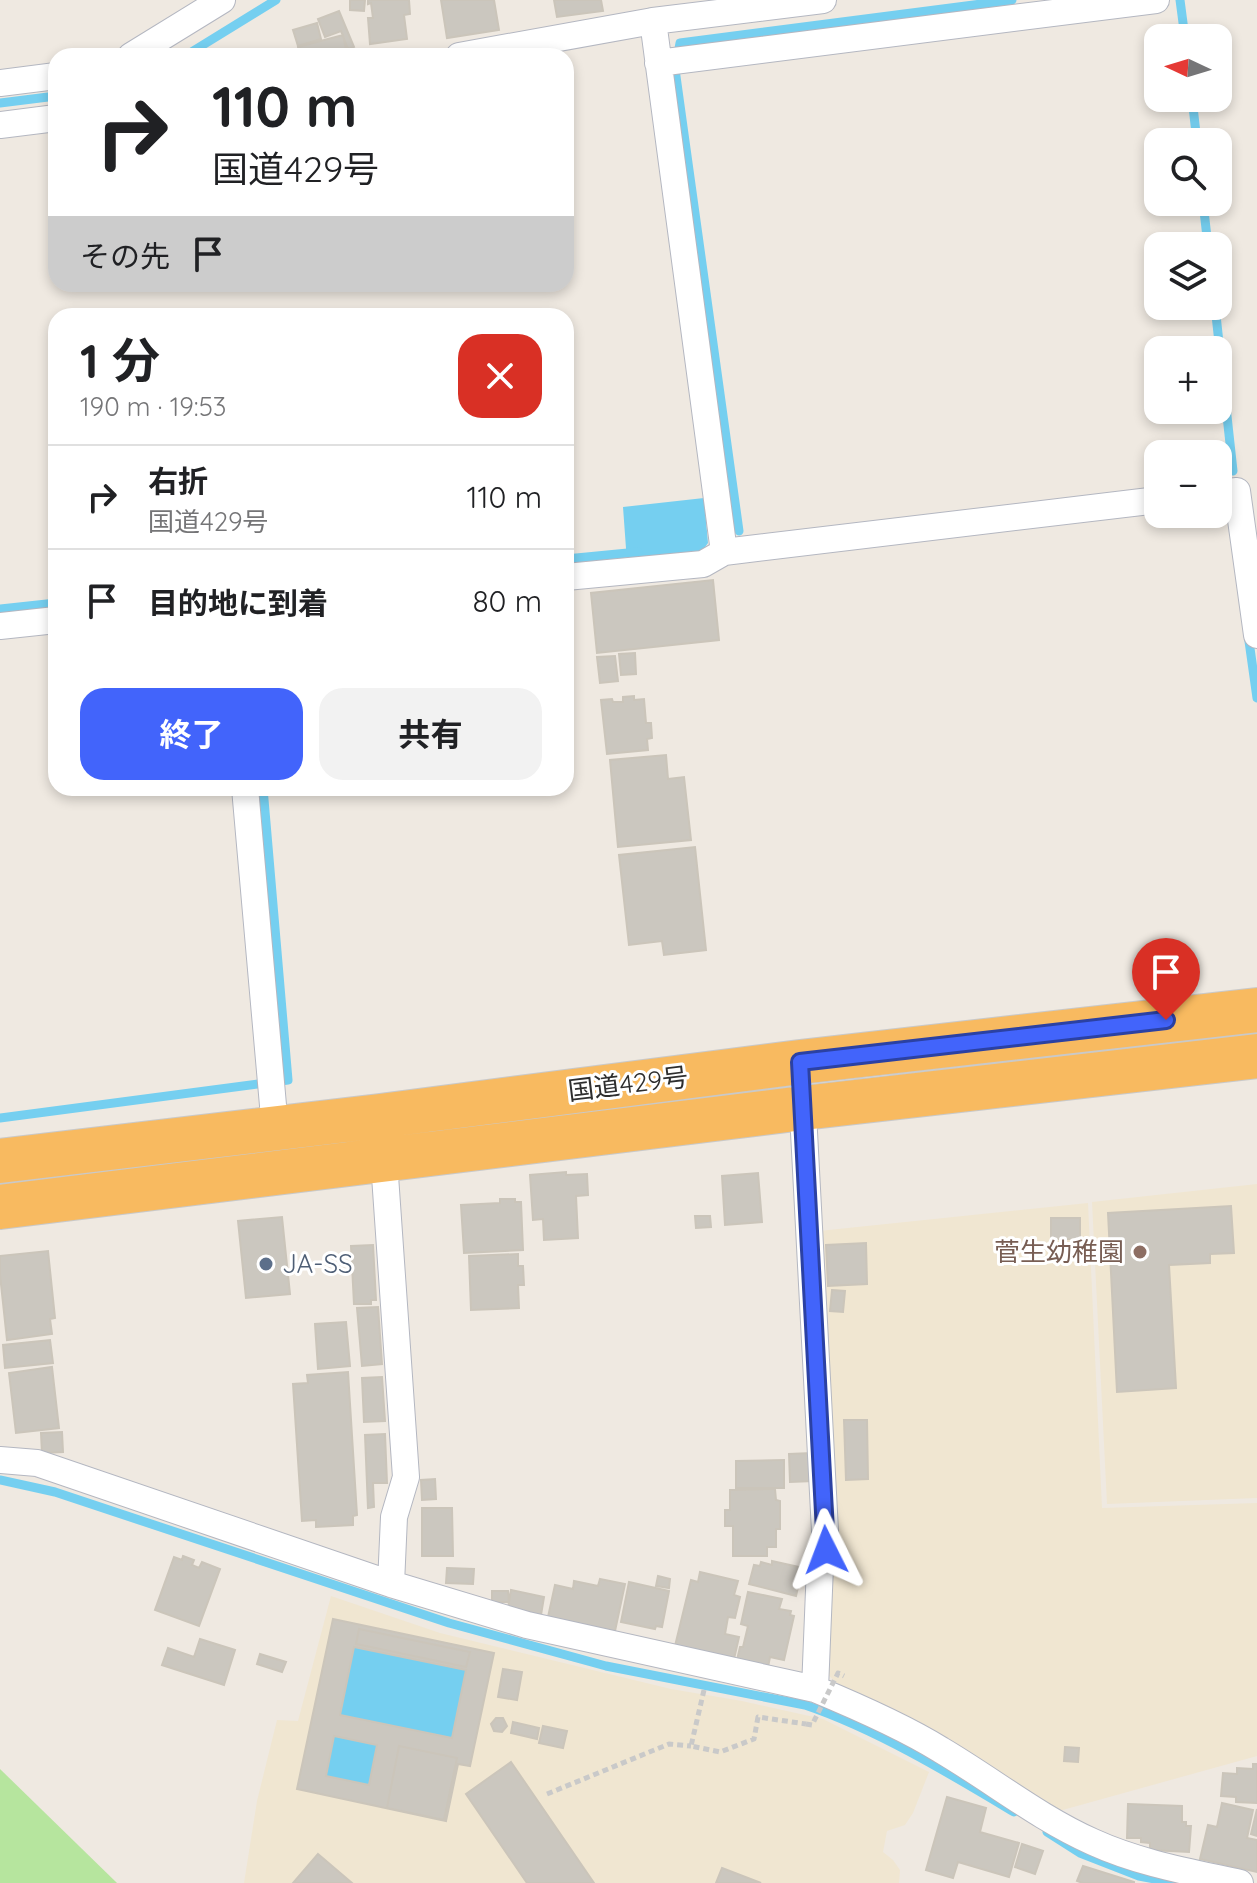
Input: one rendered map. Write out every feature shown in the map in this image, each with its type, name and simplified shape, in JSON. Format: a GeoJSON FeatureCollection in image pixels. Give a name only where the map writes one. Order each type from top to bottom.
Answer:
{"type":"FeatureCollection","features":[{"type":"Feature","properties":{"kind":"highway","name":"国道429号"},"geometry":{"type":"LineString","coordinates":[[0,1161],[272,1099],[380,1116],[800,1062],[1257,1010]]}},
{"type":"Feature","properties":{"kind":"highway","name":"国道429号"},"geometry":{"type":"LineString","coordinates":[[0,1207],[803,1108],[1257,1056]]}},
{"type":"Feature","properties":{"kind":"street"},"geometry":{"type":"LineString","coordinates":[[144,48],[222,0]]}},
{"type":"Feature","properties":{"kind":"street"},"geometry":{"type":"LineString","coordinates":[[503,48],[653,21],[823,0]]}},
{"type":"Feature","properties":{"kind":"street"},"geometry":{"type":"LineString","coordinates":[[669,61],[1145,1]]}},
{"type":"Feature","properties":{"kind":"street"},"geometry":{"type":"LineString","coordinates":[[574,576],[703,564],[722,535],[669,61],[653,21]]}},
{"type":"Feature","properties":{"kind":"street"},"geometry":{"type":"LineString","coordinates":[[0,83],[48,77]]}},
{"type":"Feature","properties":{"kind":"street"},"geometry":{"type":"LineString","coordinates":[[0,125],[48,119]]}},
{"type":"Feature","properties":{"kind":"street"},"geometry":{"type":"LineString","coordinates":[[1232,492],[1237,491],[1257,635]]}},
{"type":"Feature","properties":{"kind":"street"},"geometry":{"type":"LineString","coordinates":[[722,535],[1144,501]]}},
{"type":"Feature","properties":{"kind":"street"},"geometry":{"type":"LineString","coordinates":[[0,626],[48,621]]}},
{"type":"Feature","properties":{"kind":"street"},"geometry":{"type":"LineString","coordinates":[[246,796],[272,1099]]}},
{"type":"Feature","properties":{"kind":"street"},"geometry":{"type":"LineString","coordinates":[[800,1062],[826,1550],[820,1566],[815,1689]]}},
{"type":"Feature","properties":{"kind":"street"},"geometry":{"type":"LineString","coordinates":[[380,1116],[406,1477],[394,1517],[391,1584]]}},
{"type":"Feature","properties":{"kind":"street"},"geometry":{"type":"LineString","coordinates":[[0,1460],[37,1463],[391,1584],[527,1625],[815,1689],[939,1748],[1091,1842],[1138,1860],[1240,1883]]}},
{"type":"Feature","properties":{"kind":"path"},"geometry":{"type":"LineString","coordinates":[[547,1794],[669,1744],[720,1752],[754,1739],[758,1717],[812,1725],[838,1673],[844,1676]]}},
{"type":"Feature","properties":{"kind":"path"},"geometry":{"type":"LineString","coordinates":[[691,1746],[703,1692]]}},
{"type":"Feature","properties":{"kind":"shaded area"},"geometry":{"type":"Polygon","coordinates":[[[1257,1184],[1257,1498],[1107,1504],[1092,1202],[1257,1184]]]}},
{"type":"Feature","properties":{"kind":"shaded area"},"geometry":{"type":"Polygon","coordinates":[[[1088,1203],[1102,1508],[1257,1503],[1257,1756],[1059,1811],[840,1686],[825,1672],[819,1231],[1088,1203]]]}},
{"type":"Feature","properties":{"kind":"shaded area"},"geometry":{"type":"Polygon","coordinates":[[[331,1596],[440,1633],[671,1689],[823,1719],[929,1772],[905,1825],[887,1831],[883,1852],[900,1870],[899,1883],[244,1883],[257,1801],[277,1720],[298,1721],[331,1596]]]}},
{"type":"Feature","properties":{"kind":"green space"},"geometry":{"type":"Polygon","coordinates":[[[0,1769],[117,1883],[0,1883],[0,1769]]]}},
{"type":"Feature","properties":{"kind":"water"},"geometry":{"type":"Polygon","coordinates":[[[704,498],[708,543],[700,554],[627,562],[623,507],[704,498]]]}},
{"type":"Feature","properties":{"kind":"water"},"geometry":{"type":"Polygon","coordinates":[[[354,1647],[466,1670],[452,1738],[340,1715],[354,1647]]]}},
{"type":"Feature","properties":{"kind":"water"},"geometry":{"type":"Polygon","coordinates":[[[334,1736],[377,1745],[369,1785],[326,1776],[334,1736]]]}},
{"type":"Feature","properties":{"kind":"building"},"geometry":{"type":"Polygon","coordinates":[[[350,0],[365,0],[364,11],[350,10],[350,0]]]}},
{"type":"Feature","properties":{"kind":"building"},"geometry":{"type":"Polygon","coordinates":[[[368,0],[409,0],[410,14],[404,15],[407,39],[370,44],[368,18],[373,18],[368,0]]]}},
{"type":"Feature","properties":{"kind":"building"},"geometry":{"type":"Polygon","coordinates":[[[441,0],[494,0],[499,30],[447,38],[441,0]]]}},
{"type":"Feature","properties":{"kind":"building"},"geometry":{"type":"Polygon","coordinates":[[[554,0],[601,0],[603,11],[557,17],[554,0]]]}},
{"type":"Feature","properties":{"kind":"building"},"geometry":{"type":"Polygon","coordinates":[[[339,11],[354,47],[348,48],[341,31],[325,37],[318,19],[339,11]]]}},
{"type":"Feature","properties":{"kind":"building"},"geometry":{"type":"Polygon","coordinates":[[[317,23],[321,39],[298,46],[293,30],[317,23]]]}},
{"type":"Feature","properties":{"kind":"building"},"geometry":{"type":"Polygon","coordinates":[[[343,35],[346,48],[298,48],[343,35]]]}},
{"type":"Feature","properties":{"kind":"building"},"geometry":{"type":"Polygon","coordinates":[[[713,580],[719,640],[597,653],[591,593],[713,580]]]}},
{"type":"Feature","properties":{"kind":"building"},"geometry":{"type":"Polygon","coordinates":[[[635,653],[636,674],[621,675],[619,654],[635,653]]]}},
{"type":"Feature","properties":{"kind":"building"},"geometry":{"type":"Polygon","coordinates":[[[615,656],[618,681],[600,683],[597,657],[615,656]]]}},
{"type":"Feature","properties":{"kind":"building"},"geometry":{"type":"Polygon","coordinates":[[[634,696],[634,700],[644,699],[646,723],[651,723],[652,738],[647,739],[648,750],[607,754],[601,700],[623,702],[623,697],[634,696]]]}},
{"type":"Feature","properties":{"kind":"building"},"geometry":{"type":"Polygon","coordinates":[[[666,755],[668,779],[684,777],[691,840],[618,847],[610,760],[666,755]]]}},
{"type":"Feature","properties":{"kind":"building"},"geometry":{"type":"Polygon","coordinates":[[[695,847],[706,950],[664,955],[662,941],[629,945],[619,855],[695,847]]]}},
{"type":"Feature","properties":{"kind":"building"},"geometry":{"type":"Polygon","coordinates":[[[566,1172],[566,1175],[587,1174],[588,1195],[576,1196],[578,1238],[544,1240],[543,1219],[533,1220],[530,1175],[566,1172]]]}},
{"type":"Feature","properties":{"kind":"building"},"geometry":{"type":"Polygon","coordinates":[[[758,1173],[762,1222],[725,1225],[722,1176],[758,1173]]]}},
{"type":"Feature","properties":{"kind":"building"},"geometry":{"type":"Polygon","coordinates":[[[500,1199],[521,1202],[523,1250],[464,1253],[461,1205],[500,1203],[500,1199]]]}},
{"type":"Feature","properties":{"kind":"building"},"geometry":{"type":"Polygon","coordinates":[[[1231,1206],[1234,1253],[1210,1254],[1210,1263],[1169,1265],[1176,1388],[1117,1392],[1108,1213],[1231,1206]]]}},
{"type":"Feature","properties":{"kind":"building"},"geometry":{"type":"Polygon","coordinates":[[[695,1216],[710,1216],[711,1227],[696,1228],[695,1216]]]}},
{"type":"Feature","properties":{"kind":"building"},"geometry":{"type":"Polygon","coordinates":[[[282,1217],[290,1294],[246,1298],[238,1221],[282,1217]]]}},
{"type":"Feature","properties":{"kind":"building"},"geometry":{"type":"Polygon","coordinates":[[[1051,1218],[1080,1218],[1080,1239],[1051,1239],[1051,1218]]]}},
{"type":"Feature","properties":{"kind":"building"},"geometry":{"type":"Polygon","coordinates":[[[866,1243],[867,1284],[828,1286],[826,1245],[866,1243]]]}},
{"type":"Feature","properties":{"kind":"building"},"geometry":{"type":"Polygon","coordinates":[[[373,1245],[376,1300],[371,1300],[371,1304],[354,1304],[351,1246],[373,1245]]]}},
{"type":"Feature","properties":{"kind":"building"},"geometry":{"type":"Polygon","coordinates":[[[48,1251],[55,1318],[50,1319],[52,1334],[7,1340],[0,1256],[48,1251]]]}},
{"type":"Feature","properties":{"kind":"building"},"geometry":{"type":"Polygon","coordinates":[[[518,1254],[518,1266],[523,1266],[524,1285],[518,1285],[519,1308],[471,1310],[469,1256],[518,1254]]]}},
{"type":"Feature","properties":{"kind":"building"},"geometry":{"type":"Polygon","coordinates":[[[832,1290],[845,1291],[843,1312],[830,1311],[832,1290]]]}},
{"type":"Feature","properties":{"kind":"building"},"geometry":{"type":"Polygon","coordinates":[[[378,1307],[382,1364],[362,1366],[357,1308],[378,1307]]]}},
{"type":"Feature","properties":{"kind":"building"},"geometry":{"type":"Polygon","coordinates":[[[346,1322],[350,1366],[318,1369],[315,1324],[346,1322]]]}},
{"type":"Feature","properties":{"kind":"building"},"geometry":{"type":"Polygon","coordinates":[[[50,1340],[53,1363],[5,1368],[3,1345],[50,1340]]]}},
{"type":"Feature","properties":{"kind":"building"},"geometry":{"type":"Polygon","coordinates":[[[52,1367],[59,1428],[16,1433],[9,1373],[52,1367]]]}},
{"type":"Feature","properties":{"kind":"building"},"geometry":{"type":"Polygon","coordinates":[[[348,1372],[357,1515],[353,1516],[353,1525],[316,1527],[316,1520],[302,1521],[293,1384],[308,1383],[307,1375],[348,1372]]]}},
{"type":"Feature","properties":{"kind":"building"},"geometry":{"type":"Polygon","coordinates":[[[382,1377],[385,1421],[364,1422],[362,1378],[382,1377]]]}},
{"type":"Feature","properties":{"kind":"building"},"geometry":{"type":"Polygon","coordinates":[[[844,1420],[867,1420],[868,1479],[846,1480],[844,1420]]]}},
{"type":"Feature","properties":{"kind":"building"},"geometry":{"type":"Polygon","coordinates":[[[62,1432],[63,1452],[42,1453],[41,1433],[62,1432]]]}},
{"type":"Feature","properties":{"kind":"building"},"geometry":{"type":"Polygon","coordinates":[[[385,1434],[387,1483],[373,1483],[374,1507],[368,1508],[365,1435],[385,1434]]]}},
{"type":"Feature","properties":{"kind":"building"},"geometry":{"type":"Polygon","coordinates":[[[812,1453],[813,1481],[790,1482],[789,1454],[812,1453]]]}},
{"type":"Feature","properties":{"kind":"building"},"geometry":{"type":"Polygon","coordinates":[[[784,1460],[784,1488],[736,1488],[736,1461],[784,1460]]]}},
{"type":"Feature","properties":{"kind":"building"},"geometry":{"type":"Polygon","coordinates":[[[435,1479],[436,1499],[422,1500],[421,1480],[435,1479]]]}},
{"type":"Feature","properties":{"kind":"building"},"geometry":{"type":"Polygon","coordinates":[[[775,1489],[776,1500],[780,1501],[780,1529],[776,1529],[776,1547],[767,1547],[767,1556],[733,1556],[733,1526],[725,1526],[725,1510],[730,1510],[730,1490],[775,1489]]]}},
{"type":"Feature","properties":{"kind":"building"},"geometry":{"type":"Polygon","coordinates":[[[422,1508],[452,1508],[453,1556],[422,1556],[422,1508]]]}},
{"type":"Feature","properties":{"kind":"building"},"geometry":{"type":"Polygon","coordinates":[[[183,1556],[194,1560],[192,1565],[199,1568],[202,1562],[220,1569],[199,1626],[155,1610],[174,1557],[182,1560],[183,1556]]]}},
{"type":"Feature","properties":{"kind":"building"},"geometry":{"type":"Polygon","coordinates":[[[772,1561],[799,1567],[797,1573],[801,1574],[796,1596],[749,1584],[754,1565],[760,1566],[761,1562],[772,1565],[772,1561]]]}},
{"type":"Feature","properties":{"kind":"building"},"geometry":{"type":"Polygon","coordinates":[[[447,1568],[474,1569],[473,1584],[446,1583],[447,1568]]]}},
{"type":"Feature","properties":{"kind":"building"},"geometry":{"type":"Polygon","coordinates":[[[700,1572],[738,1581],[734,1595],[740,1597],[735,1618],[728,1617],[725,1634],[739,1637],[734,1659],[675,1646],[691,1580],[698,1582],[700,1572]]]}},
{"type":"Feature","properties":{"kind":"building"},"geometry":{"type":"Polygon","coordinates":[[[658,1576],[670,1579],[669,1588],[656,1586],[658,1576]]]}},
{"type":"Feature","properties":{"kind":"building"},"geometry":{"type":"Polygon","coordinates":[[[600,1579],[625,1584],[615,1631],[548,1617],[555,1585],[573,1589],[574,1581],[598,1586],[600,1579]]]}},
{"type":"Feature","properties":{"kind":"building"},"geometry":{"type":"Polygon","coordinates":[[[629,1582],[669,1591],[662,1627],[656,1626],[655,1629],[621,1622],[629,1582]]]}},
{"type":"Feature","properties":{"kind":"building"},"geometry":{"type":"Polygon","coordinates":[[[511,1590],[544,1597],[541,1615],[508,1608],[511,1590]]]}},
{"type":"Feature","properties":{"kind":"building"},"geometry":{"type":"Polygon","coordinates":[[[492,1591],[508,1591],[509,1602],[492,1602],[492,1591]]]}},
{"type":"Feature","properties":{"kind":"building"},"geometry":{"type":"Polygon","coordinates":[[[748,1592],[782,1599],[779,1609],[791,1611],[790,1615],[794,1616],[784,1660],[770,1657],[768,1667],[737,1660],[748,1626],[741,1624],[748,1592]]]}},
{"type":"Feature","properties":{"kind":"building"},"geometry":{"type":"Polygon","coordinates":[[[333,1619],[494,1653],[470,1766],[458,1764],[446,1821],[297,1789],[333,1619]],[[359,1629],[356,1644],[466,1667],[470,1652],[359,1629]],[[354,1647],[340,1715],[452,1738],[466,1670],[354,1647]],[[334,1736],[326,1776],[369,1785],[377,1745],[334,1736]],[[399,1746],[387,1808],[444,1820],[457,1758],[399,1746]]]}},
{"type":"Feature","properties":{"kind":"building"},"geometry":{"type":"Polygon","coordinates":[[[359,1629],[470,1652],[466,1667],[356,1644],[359,1629]]]}},
{"type":"Feature","properties":{"kind":"building"},"geometry":{"type":"Polygon","coordinates":[[[200,1639],[235,1650],[224,1685],[162,1665],[168,1648],[194,1657],[200,1639]]]}},
{"type":"Feature","properties":{"kind":"building"},"geometry":{"type":"Polygon","coordinates":[[[260,1654],[286,1662],[282,1672],[257,1664],[260,1654]]]}},
{"type":"Feature","properties":{"kind":"building"},"geometry":{"type":"Polygon","coordinates":[[[503,1669],[522,1672],[517,1700],[498,1697],[503,1669]]]}},
{"type":"Feature","properties":{"kind":"building"},"geometry":{"type":"Polygon","coordinates":[[[496,1718],[503,1718],[507,1726],[502,1732],[494,1731],[491,1724],[496,1718]]]}},
{"type":"Feature","properties":{"kind":"building"},"geometry":{"type":"Polygon","coordinates":[[[513,1722],[539,1728],[537,1739],[511,1733],[513,1722]]]}},
{"type":"Feature","properties":{"kind":"building"},"geometry":{"type":"Polygon","coordinates":[[[543,1726],[567,1731],[563,1748],[539,1743],[543,1726]]]}},
{"type":"Feature","properties":{"kind":"building"},"geometry":{"type":"Polygon","coordinates":[[[399,1746],[457,1758],[444,1820],[387,1808],[399,1746]]]}},
{"type":"Feature","properties":{"kind":"building"},"geometry":{"type":"Polygon","coordinates":[[[1065,1747],[1079,1748],[1078,1762],[1064,1761],[1065,1747]]]}},
{"type":"Feature","properties":{"kind":"building"},"geometry":{"type":"Polygon","coordinates":[[[511,1762],[594,1883],[527,1883],[466,1794],[511,1762]]]}},
{"type":"Feature","properties":{"kind":"building"},"geometry":{"type":"Polygon","coordinates":[[[1253,1764],[1257,1764],[1257,1803],[1236,1802],[1236,1797],[1221,1796],[1223,1773],[1237,1774],[1237,1768],[1253,1769],[1253,1764]]]}},
{"type":"Feature","properties":{"kind":"building"},"geometry":{"type":"Polygon","coordinates":[[[947,1797],[986,1808],[980,1832],[1019,1843],[1009,1877],[958,1862],[953,1878],[926,1870],[947,1797]]]}},
{"type":"Feature","properties":{"kind":"building"},"geometry":{"type":"Polygon","coordinates":[[[1222,1803],[1253,1810],[1247,1838],[1257,1840],[1257,1872],[1200,1859],[1208,1825],[1217,1827],[1222,1803]]]}},
{"type":"Feature","properties":{"kind":"building"},"geometry":{"type":"Polygon","coordinates":[[[1128,1804],[1182,1806],[1182,1822],[1191,1826],[1189,1852],[1150,1850],[1150,1843],[1141,1842],[1141,1838],[1127,1838],[1128,1804]]]}},
{"type":"Feature","properties":{"kind":"building"},"geometry":{"type":"Polygon","coordinates":[[[1257,1809],[1257,1836],[1251,1834],[1257,1809]]]}},
{"type":"Feature","properties":{"kind":"building"},"geometry":{"type":"Polygon","coordinates":[[[1022,1844],[1043,1851],[1035,1874],[1015,1867],[1022,1844]]]}},
{"type":"Feature","properties":{"kind":"building"},"geometry":{"type":"Polygon","coordinates":[[[318,1854],[352,1883],[293,1883],[318,1854]]]}},
{"type":"Feature","properties":{"kind":"building"},"geometry":{"type":"Polygon","coordinates":[[[1083,1866],[1134,1882],[1134,1883],[1077,1881],[1083,1866]]]}},
{"type":"Feature","properties":{"kind":"building"},"geometry":{"type":"Polygon","coordinates":[[[722,1868],[761,1883],[716,1883],[722,1868]]]}},
{"type":"Feature","properties":{"kind":"waterway"},"geometry":{"type":"LineString","coordinates":[[198,48],[276,0]]}},
{"type":"Feature","properties":{"kind":"waterway"},"geometry":{"type":"LineString","coordinates":[[739,531],[675,69],[680,43],[1012,0]]}},
{"type":"Feature","properties":{"kind":"waterway"},"geometry":{"type":"LineString","coordinates":[[1180,0],[1183,24]]}},
{"type":"Feature","properties":{"kind":"waterway"},"geometry":{"type":"LineString","coordinates":[[0,103],[48,97]]}},
{"type":"Feature","properties":{"kind":"waterway"},"geometry":{"type":"LineString","coordinates":[[1194,112],[1195,128]]}},
{"type":"Feature","properties":{"kind":"waterway"},"geometry":{"type":"LineString","coordinates":[[1205,216],[1206,232]]}},
{"type":"Feature","properties":{"kind":"waterway"},"geometry":{"type":"LineString","coordinates":[[1217,320],[1233,471]]}},
{"type":"Feature","properties":{"kind":"waterway"},"geometry":{"type":"LineString","coordinates":[[574,558],[638,552]]}},
{"type":"Feature","properties":{"kind":"waterway"},"geometry":{"type":"LineString","coordinates":[[0,609],[48,604]]}},
{"type":"Feature","properties":{"kind":"waterway"},"geometry":{"type":"LineString","coordinates":[[1248,634],[1257,698]]}},
{"type":"Feature","properties":{"kind":"waterway"},"geometry":{"type":"LineString","coordinates":[[0,1118],[288,1080],[264,796]]}},
{"type":"Feature","properties":{"kind":"waterway"},"geometry":{"type":"LineString","coordinates":[[0,1480],[55,1492],[449,1623],[606,1666],[805,1705],[885,1739],[1014,1812]]}},
{"type":"Feature","properties":{"kind":"waterway"},"geometry":{"type":"LineString","coordinates":[[1047,1832],[1080,1853],[1139,1876],[1175,1883]]}},
{"type":"Feature","properties":{"kind":"place","name":"菅生幼稚園"},"geometry":{"type":"Point","coordinates":[1140,1252]}},
{"type":"Feature","properties":{"kind":"place","name":"JA-SS"},"geometry":{"type":"Point","coordinates":[266,1264]}},
{"type":"Feature","properties":{"kind":"route"},"geometry":{"type":"LineString","coordinates":[[826,1550],[800,1062],[1166,1020]]}}]}
